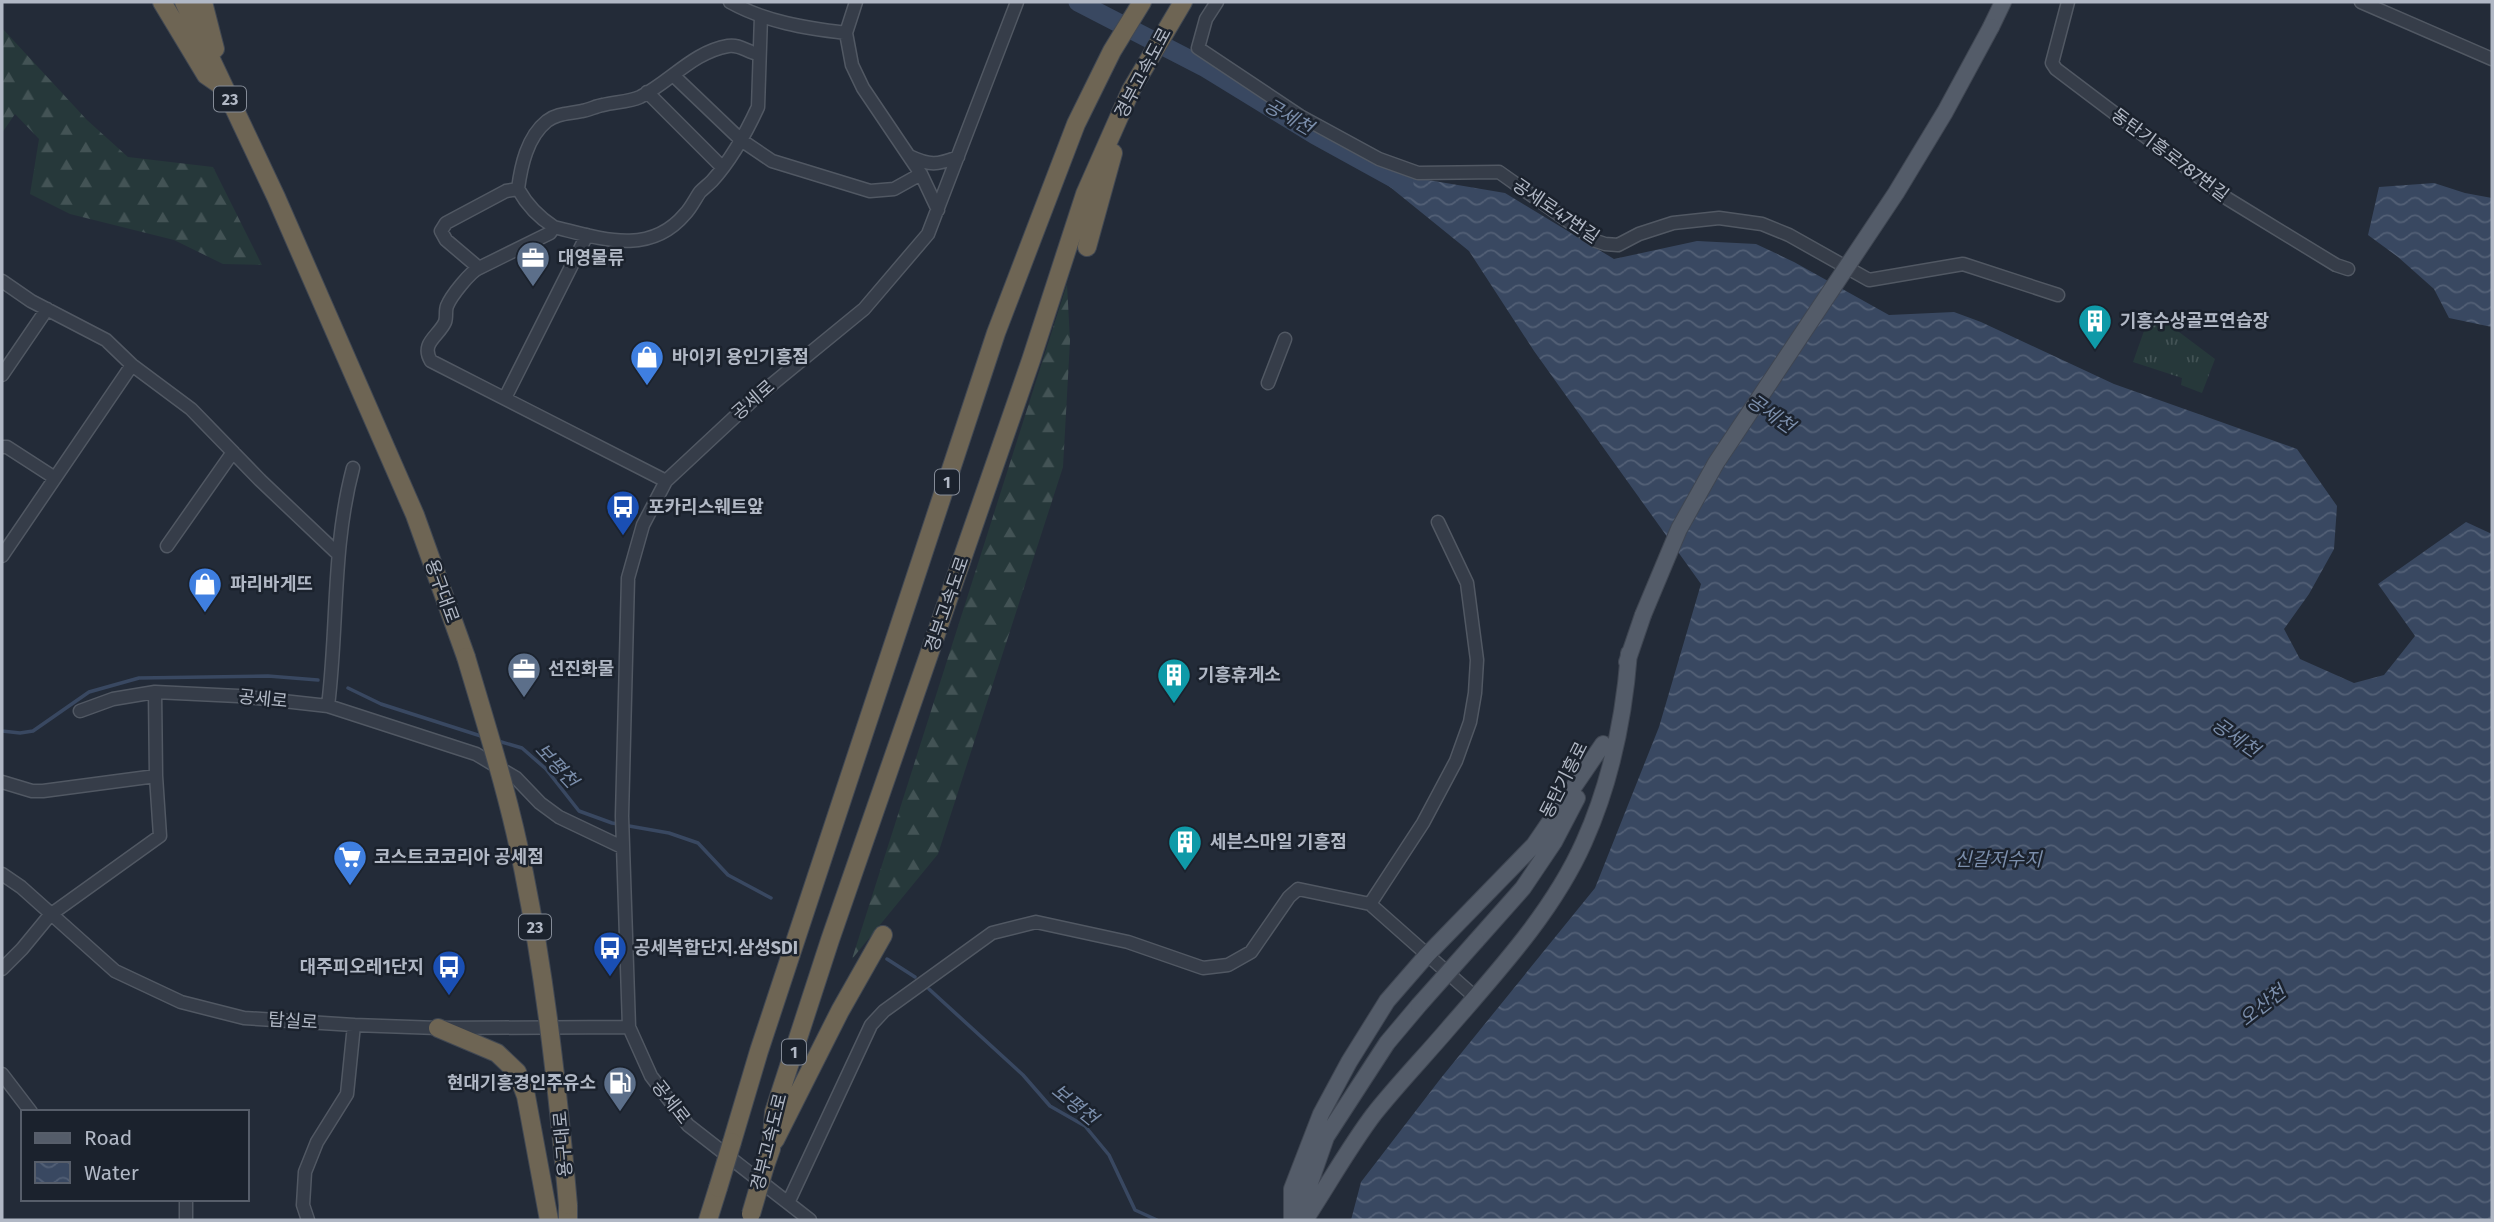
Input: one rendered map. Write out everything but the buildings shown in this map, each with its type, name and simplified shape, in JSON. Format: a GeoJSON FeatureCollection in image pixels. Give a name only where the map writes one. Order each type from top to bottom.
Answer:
{"type":"FeatureCollection","features":[{"type":"Feature","properties":{"kind":"highway"},"geometry":{"type":"LineString","coordinates":[[162,2],[206,75],[226,89]]}},
{"type":"Feature","properties":{"kind":"highway","name":"용구대로"},"geometry":{"type":"LineString","coordinates":[[184,2],[226,89],[415,515],[466,657],[507,798],[529,897],[556,1074],[568,1212]]}},
{"type":"Feature","properties":{"kind":"highway"},"geometry":{"type":"LineString","coordinates":[[203,2],[226,89]]}},
{"type":"Feature","properties":{"kind":"highway","name":"경부고속도로"},"geometry":{"type":"LineString","coordinates":[[708,1220],[759,1051],[996,334],[1076,124],[1112,51],[1142,2]]}},
{"type":"Feature","properties":{"kind":"highway","name":"경부고속도로"},"geometry":{"type":"LineString","coordinates":[[750,1217],[768,1157],[775,1112],[830,940],[1027,372],[1085,194],[1131,90],[1183,2]]}},
{"type":"Feature","properties":{"kind":"highway"},"geometry":{"type":"LineString","coordinates":[[1087,247],[1131,90]]}},
{"type":"Feature","properties":{"kind":"highway"},"geometry":{"type":"LineString","coordinates":[[768,1157],[840,1011],[867,962],[886,938]]}},
{"type":"Feature","properties":{"kind":"highway"},"geometry":{"type":"LineString","coordinates":[[438,1028],[497,1053],[517,1072],[526,1096],[549,1220]]}},
{"type":"Feature","properties":{"kind":"main road","name":"동탄기흥로"},"geometry":{"type":"LineString","coordinates":[[1297,1220],[1326,1137],[1387,1043],[1522,888],[1554,842],[1603,744],[1629,653],[1679,530],[1716,463],[1896,193],[1945,112],[2003,2]]}},
{"type":"Feature","properties":{"kind":"main road"},"geometry":{"type":"LineString","coordinates":[[1305,1220],[1374,1115],[1475,997],[1557,891],[1583,844],[1608,779],[1626,697],[1629,653]]}},
{"type":"Feature","properties":{"kind":"main road"},"geometry":{"type":"LineString","coordinates":[[1292,1220],[1292,1189],[1321,1114],[1387,1001],[1427,955],[1534,845],[1603,744]]}},
{"type":"Feature","properties":{"kind":"street"},"geometry":{"type":"LineString","coordinates":[[730,2],[788,24],[846,33]]}},
{"type":"Feature","properties":{"kind":"street"},"geometry":{"type":"LineString","coordinates":[[856,2],[846,33],[852,65],[921,174],[938,210]]}},
{"type":"Feature","properties":{"kind":"street","name":"공세로47번길"},"geometry":{"type":"LineString","coordinates":[[1217,2],[1206,19],[1198,48],[1300,116],[1379,159],[1418,173],[1499,172],[1596,241],[1618,245],[1639,234],[1673,223],[1719,218],[1762,224],[1789,235],[1869,280],[1963,264],[2058,296]]}},
{"type":"Feature","properties":{"kind":"street","name":"동탄기흥로787번길"},"geometry":{"type":"LineString","coordinates":[[2068,2],[2053,58],[2052,64],[2056,69],[2228,199],[2348,270]]}},
{"type":"Feature","properties":{"kind":"street"},"geometry":{"type":"LineString","coordinates":[[2361,2],[2431,30],[2492,59]]}},
{"type":"Feature","properties":{"kind":"street","name":"공세로"},"geometry":{"type":"LineString","coordinates":[[810,1220],[688,1125],[650,1076],[629,1027],[622,843],[628,578],[643,525],[666,481],[746,406],[864,309],[928,234],[1016,5]]}},
{"type":"Feature","properties":{"kind":"street"},"geometry":{"type":"LineString","coordinates":[[758,54],[742,47],[730,46],[703,54],[638,98],[604,104],[581,112],[556,115],[534,135],[522,164],[518,189],[527,204],[554,227],[587,235],[626,242],[659,236],[686,214],[689,206],[741,140],[758,107],[761,16]]}},
{"type":"Feature","properties":{"kind":"street"},"geometry":{"type":"LineString","coordinates":[[674,76],[741,140],[772,160],[870,191],[894,189],[921,174]]}},
{"type":"Feature","properties":{"kind":"street"},"geometry":{"type":"LineString","coordinates":[[647,92],[722,167]]}},
{"type":"Feature","properties":{"kind":"street"},"geometry":{"type":"LineString","coordinates":[[908,156],[926,164],[942,163],[958,157]]}},
{"type":"Feature","properties":{"kind":"street"},"geometry":{"type":"LineString","coordinates":[[479,268],[446,240],[441,231],[446,223],[455,218],[506,191],[518,189]]}},
{"type":"Feature","properties":{"kind":"street"},"geometry":{"type":"LineString","coordinates":[[554,227],[550,233],[472,271],[447,305],[444,324],[433,335],[427,355],[431,360],[666,481]]}},
{"type":"Feature","properties":{"kind":"street"},"geometry":{"type":"LineString","coordinates":[[505,398],[587,235]]}},
{"type":"Feature","properties":{"kind":"street"},"geometry":{"type":"LineString","coordinates":[[2,281],[47,309],[106,340],[132,365],[191,409],[337,553]]}},
{"type":"Feature","properties":{"kind":"street"},"geometry":{"type":"LineString","coordinates":[[2,375],[47,309]]}},
{"type":"Feature","properties":{"kind":"street"},"geometry":{"type":"LineString","coordinates":[[1268,383],[1285,339]]}},
{"type":"Feature","properties":{"kind":"street"},"geometry":{"type":"LineString","coordinates":[[2,556],[132,365]]}},
{"type":"Feature","properties":{"kind":"street"},"geometry":{"type":"LineString","coordinates":[[2,447],[7,447],[55,478]]}},
{"type":"Feature","properties":{"kind":"street"},"geometry":{"type":"LineString","coordinates":[[167,546],[233,452]]}},
{"type":"Feature","properties":{"kind":"street"},"geometry":{"type":"LineString","coordinates":[[328,706],[337,553],[343,504],[353,468]]}},
{"type":"Feature","properties":{"kind":"street"},"geometry":{"type":"LineString","coordinates":[[1370,904],[1423,822],[1456,761],[1470,722],[1477,660],[1467,583],[1438,522]]}},
{"type":"Feature","properties":{"kind":"street"},"geometry":{"type":"LineString","coordinates":[[2,969],[50,915],[160,836],[155,692]]}},
{"type":"Feature","properties":{"kind":"street","name":"공세로"},"geometry":{"type":"LineString","coordinates":[[80,711],[113,699],[155,692],[238,696],[328,706],[476,754],[516,778],[540,803],[559,817],[622,843]]}},
{"type":"Feature","properties":{"kind":"street"},"geometry":{"type":"LineString","coordinates":[[2,782],[32,791],[43,791],[156,776]]}},
{"type":"Feature","properties":{"kind":"street","name":"탑실로"},"geometry":{"type":"LineString","coordinates":[[2,874],[21,887],[115,971],[181,1002],[244,1018],[438,1028],[629,1027]]}},
{"type":"Feature","properties":{"kind":"street"},"geometry":{"type":"LineString","coordinates":[[788,1203],[871,1025],[884,1011],[992,933],[1036,922],[1128,942],[1203,968],[1228,965],[1251,952],[1289,897],[1298,889],[1370,904],[1475,997]]}},
{"type":"Feature","properties":{"kind":"street"},"geometry":{"type":"LineString","coordinates":[[308,1220],[303,1205],[305,1172],[317,1142],[347,1094],[354,1025]]}},
{"type":"Feature","properties":{"kind":"street"},"geometry":{"type":"LineString","coordinates":[[2,1074],[29,1110]]}},
{"type":"Feature","properties":{"kind":"street"},"geometry":{"type":"LineString","coordinates":[[186,1201],[186,1220]]}},
{"type":"Feature","properties":{"kind":"green space"},"geometry":{"type":"Polygon","coordinates":[[[2,28],[87,120],[128,157],[213,167],[262,265],[223,264],[174,240],[70,214],[30,194],[39,139],[15,114],[2,133],[2,28]]]}},
{"type":"Feature","properties":{"kind":"green space"},"geometry":{"type":"Polygon","coordinates":[[[1067,284],[1070,341],[1063,467],[938,854],[852,959],[1067,284]]]}},
{"type":"Feature","properties":{"kind":"green space"},"geometry":{"type":"Polygon","coordinates":[[[2151,311],[2215,359],[2202,393],[2181,385],[2182,378],[2133,362],[2151,311]]]}},
{"type":"Feature","properties":{"kind":"water","name":"신갈저수지"},"geometry":{"type":"Polygon","coordinates":[[[1369,170],[1505,193],[1614,259],[1697,241],[1756,244],[1889,315],[1954,312],[2114,384],[2297,449],[2337,506],[2334,549],[2309,594],[2284,629],[2300,659],[2354,683],[2384,675],[2415,636],[2378,584],[2466,522],[2492,534],[2492,1220],[1351,1220],[1361,1182],[1441,1078],[1595,888],[1659,727],[1701,584],[1534,351],[1469,251],[1369,170]]]}},
{"type":"Feature","properties":{"kind":"water"},"geometry":{"type":"Polygon","coordinates":[[[2434,183],[2492,198],[2492,327],[2449,318],[2434,289],[2368,235],[2379,187],[2434,183]]]}},
{"type":"Feature","properties":{"kind":"waterway","name":"공세천"},"geometry":{"type":"LineString","coordinates":[[1078,2],[1204,67],[1315,135],[1404,184]]}},
{"type":"Feature","properties":{"kind":"waterway","name":"보평천"},"geometry":{"type":"LineString","coordinates":[[2,731],[33,731],[89,692],[139,678],[268,676],[318,680]]}},
{"type":"Feature","properties":{"kind":"waterway","name":"보평천"},"geometry":{"type":"LineString","coordinates":[[348,688],[381,704],[484,737]]}},
{"type":"Feature","properties":{"kind":"waterway","name":"보평천"},"geometry":{"type":"LineString","coordinates":[[498,741],[522,748],[546,769],[579,811],[612,823],[669,833],[698,843],[728,875],[771,898]]}},
{"type":"Feature","properties":{"kind":"waterway","name":"보평천"},"geometry":{"type":"LineString","coordinates":[[887,959],[915,977]]}},
{"type":"Feature","properties":{"kind":"waterway","name":"보평천"},"geometry":{"type":"LineString","coordinates":[[929,989],[1023,1075],[1050,1106],[1085,1126],[1109,1155],[1135,1210],[1157,1220]]}},
{"type":"Feature","properties":{"kind":"place","name":"대영물류"},"geometry":{"type":"Point","coordinates":[533,288]}},
{"type":"Feature","properties":{"kind":"place","name":"기흥수상골프연습장"},"geometry":{"type":"Point","coordinates":[2095,351]}},
{"type":"Feature","properties":{"kind":"place","name":"바이키 용인기흥점"},"geometry":{"type":"Point","coordinates":[647,387]}},
{"type":"Feature","properties":{"kind":"place","name":"포카리스웨트앞"},"geometry":{"type":"Point","coordinates":[623,537]}},
{"type":"Feature","properties":{"kind":"place","name":"파리바게뜨"},"geometry":{"type":"Point","coordinates":[205,614]}},
{"type":"Feature","properties":{"kind":"place","name":"선진화물"},"geometry":{"type":"Point","coordinates":[524,699]}},
{"type":"Feature","properties":{"kind":"place","name":"기흥휴게소"},"geometry":{"type":"Point","coordinates":[1174,705]}},
{"type":"Feature","properties":{"kind":"place","name":"세븐스마일 기흥점"},"geometry":{"type":"Point","coordinates":[1185,872]}},
{"type":"Feature","properties":{"kind":"place","name":"코스트코코리아 공세점"},"geometry":{"type":"Point","coordinates":[350,887]}},
{"type":"Feature","properties":{"kind":"place","name":"공세복합단지.삼성SDI"},"geometry":{"type":"Point","coordinates":[610,978]}},
{"type":"Feature","properties":{"kind":"place","name":"대주피오레1단지"},"geometry":{"type":"Point","coordinates":[449,997]}},
{"type":"Feature","properties":{"kind":"place","name":"현대기흥경인주유소"},"geometry":{"type":"Point","coordinates":[620,1113]}},
{"type":"Feature","properties":{"kind":"water label","name":"오산천"},"geometry":{"type":"Point","coordinates":[2262,1005]}}]}
